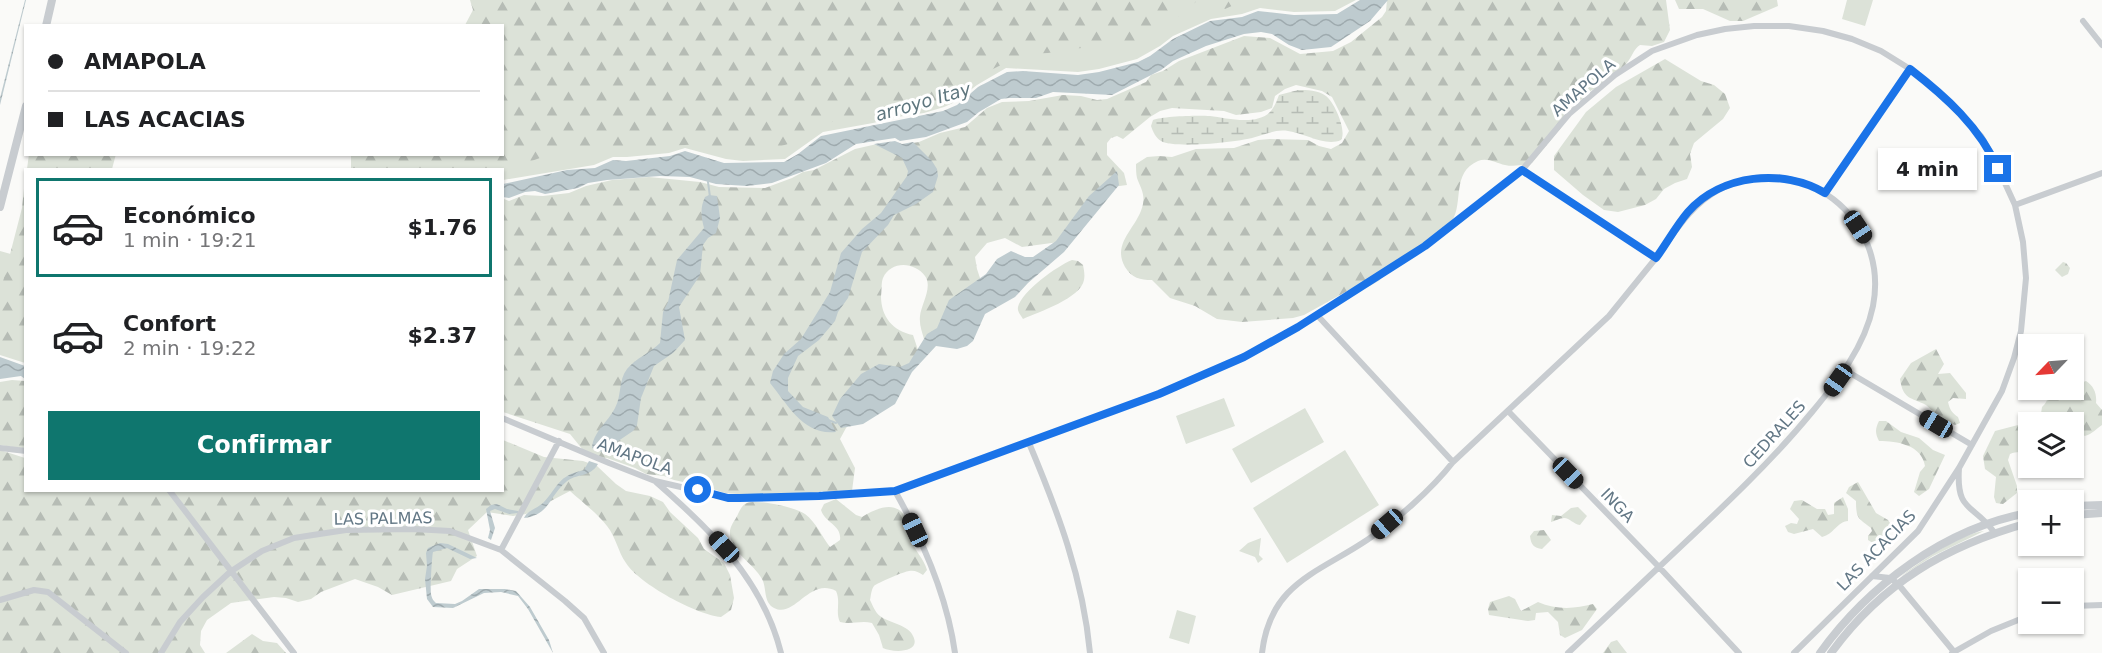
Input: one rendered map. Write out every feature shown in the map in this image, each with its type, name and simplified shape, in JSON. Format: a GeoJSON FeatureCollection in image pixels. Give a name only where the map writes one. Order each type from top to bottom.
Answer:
{"type":"FeatureCollection","features":[{"type":"Feature","properties":{"kind":"street"},"geometry":{"type":"LineString","coordinates":[[46,24],[52,0]]}},
{"type":"Feature","properties":{"kind":"street"},"geometry":{"type":"LineString","coordinates":[[2083,21],[2102,45]]}},
{"type":"Feature","properties":{"kind":"street","name":"AMAPOLA"},"geometry":{"type":"LineString","coordinates":[[504,418],[655,481],[728,498],[819,496],[895,491],[1159,394],[1271,342],[1425,246],[1522,170],[1569,114],[1615,75],[1652,51],[1697,35],[1754,26],[1789,26],[1852,39],[1881,51],[1910,69],[1944,97]]}},
{"type":"Feature","properties":{"kind":"street"},"geometry":{"type":"LineString","coordinates":[[1825,193],[1910,69]]}},
{"type":"Feature","properties":{"kind":"street","name":"LAS ACACIAS"},"geometry":{"type":"LineString","coordinates":[[1794,653],[1918,531],[1959,468],[2002,391],[2021,331],[2025,303],[2026,261],[2014,205],[1981,136],[1944,97]]}},
{"type":"Feature","properties":{"kind":"street"},"geometry":{"type":"LineString","coordinates":[[0,207],[24,114]]}},
{"type":"Feature","properties":{"kind":"street"},"geometry":{"type":"LineString","coordinates":[[1522,170],[1656,258]]}},
{"type":"Feature","properties":{"kind":"street"},"geometry":{"type":"LineString","coordinates":[[2014,205],[2102,172]]}},
{"type":"Feature","properties":{"kind":"street","name":"CEDRALES"},"geometry":{"type":"LineString","coordinates":[[1262,653],[1264,639],[1273,616],[1297,583],[1373,536],[1434,483],[1453,462],[1608,316],[1656,258],[1689,212],[1702,200],[1720,189],[1756,178],[1802,181],[1825,193],[1836,200],[1865,237],[1873,267],[1875,286],[1873,308],[1845,370],[1793,434],[1751,479],[1568,653]]}},
{"type":"Feature","properties":{"kind":"street"},"geometry":{"type":"LineString","coordinates":[[1317,315],[1453,462]]}},
{"type":"Feature","properties":{"kind":"street"},"geometry":{"type":"LineString","coordinates":[[1845,370],[1972,445]]}},
{"type":"Feature","properties":{"kind":"street","name":"INGA"},"geometry":{"type":"LineString","coordinates":[[1508,411],[1659,567]]}},
{"type":"Feature","properties":{"kind":"street"},"geometry":{"type":"LineString","coordinates":[[501,550],[559,441]]}},
{"type":"Feature","properties":{"kind":"street"},"geometry":{"type":"LineString","coordinates":[[1029,443],[1070,548],[1087,620],[1090,653]]}},
{"type":"Feature","properties":{"kind":"street"},"geometry":{"type":"LineString","coordinates":[[0,448],[24,451]]}},
{"type":"Feature","properties":{"kind":"street"},"geometry":{"type":"LineString","coordinates":[[1959,468],[1959,494],[1964,503],[1994,532]]}},
{"type":"Feature","properties":{"kind":"street"},"geometry":{"type":"LineString","coordinates":[[655,481],[704,525],[745,573],[759,595],[781,653]]}},
{"type":"Feature","properties":{"kind":"street"},"geometry":{"type":"LineString","coordinates":[[895,491],[922,544],[938,585],[948,614],[955,653]]}},
{"type":"Feature","properties":{"kind":"street"},"geometry":{"type":"LineString","coordinates":[[170,492],[294,653]]}},
{"type":"Feature","properties":{"kind":"street"},"geometry":{"type":"LineString","coordinates":[[2084,506],[2102,505]]}},
{"type":"Feature","properties":{"kind":"street"},"geometry":{"type":"LineString","coordinates":[[2084,514],[2102,513]]}},
{"type":"Feature","properties":{"kind":"street"},"geometry":{"type":"LineString","coordinates":[[1820,653],[1843,623],[1890,578],[1930,551],[1988,524],[2018,516]]}},
{"type":"Feature","properties":{"kind":"street"},"geometry":{"type":"LineString","coordinates":[[1831,653],[1871,608],[1898,584],[1934,559],[1966,543],[2018,526]]}},
{"type":"Feature","properties":{"kind":"street","name":"LAS PALMAS"},"geometry":{"type":"LineString","coordinates":[[161,653],[180,622],[209,591],[230,572],[262,551],[294,538],[346,530],[413,529],[450,531],[501,550],[584,618],[604,653]]}},
{"type":"Feature","properties":{"kind":"street"},"geometry":{"type":"LineString","coordinates":[[1887,562],[1890,578]]}},
{"type":"Feature","properties":{"kind":"street"},"geometry":{"type":"LineString","coordinates":[[1659,567],[1739,653]]}},
{"type":"Feature","properties":{"kind":"street"},"geometry":{"type":"LineString","coordinates":[[1872,576],[1890,578],[1898,584],[1954,652],[2018,620]]}},
{"type":"Feature","properties":{"kind":"street"},"geometry":{"type":"LineString","coordinates":[[0,600],[34,590],[48,592],[126,653]]}},
{"type":"Feature","properties":{"kind":"street"},"geometry":{"type":"LineString","coordinates":[[2084,606],[2102,605]]}},
{"type":"Feature","properties":{"kind":"green space"},"geometry":{"type":"Polygon","coordinates":[[[470,0],[1198,0],[1164,29],[1140,41],[1023,54],[965,83],[930,106],[855,116],[817,126],[788,144],[754,154],[701,144],[621,149],[574,146],[504,171],[504,168],[351,168],[351,156],[504,156],[504,24],[466,24],[473,10],[470,0]]]}},
{"type":"Feature","properties":{"kind":"green space"},"geometry":{"type":"Polygon","coordinates":[[[923,0],[1356,0],[1335,11],[1294,12],[1260,8],[1242,14],[1211,19],[1173,36],[1137,59],[1099,69],[1078,72],[1006,68],[944,107],[924,113],[823,132],[785,159],[743,161],[685,148],[669,153],[613,157],[594,165],[504,180],[504,168],[376,168],[484,156],[504,156],[504,153],[923,0]]]}},
{"type":"Feature","properties":{"kind":"green space"},"geometry":{"type":"Polygon","coordinates":[[[1209,0],[1245,0],[1225,9],[1209,0]]]}},
{"type":"Feature","properties":{"kind":"green space"},"geometry":{"type":"Polygon","coordinates":[[[1387,0],[1666,0],[1670,30],[1664,42],[1652,46],[1640,45],[1613,78],[1594,89],[1580,101],[1566,99],[1563,101],[1561,107],[1565,118],[1560,129],[1532,163],[1511,166],[1485,160],[1470,166],[1461,180],[1452,221],[1439,236],[1385,268],[1380,280],[1370,286],[1358,285],[1304,315],[1293,318],[1242,322],[1217,319],[1195,306],[1170,298],[1152,280],[1140,279],[1130,274],[1125,267],[1121,250],[1143,204],[1143,193],[1137,178],[1136,164],[1147,157],[1172,157],[1196,149],[1234,148],[1258,140],[1270,139],[1308,140],[1331,149],[1342,143],[1349,131],[1332,97],[1322,91],[1296,85],[1275,96],[1272,108],[1261,112],[1236,115],[1224,111],[1172,108],[1150,117],[1123,139],[1117,136],[1111,138],[1107,143],[1107,155],[1124,173],[1127,185],[1112,187],[1059,242],[1022,247],[1005,238],[987,243],[975,257],[981,281],[930,341],[924,339],[920,322],[928,285],[925,276],[915,268],[903,265],[887,272],[882,284],[883,310],[894,326],[913,335],[919,353],[846,428],[840,439],[855,468],[852,491],[827,495],[822,491],[817,494],[725,493],[664,476],[646,474],[607,458],[598,457],[583,450],[570,434],[504,412],[504,199],[509,201],[524,195],[543,196],[569,193],[612,180],[649,177],[700,182],[719,187],[765,188],[803,172],[814,170],[855,149],[877,144],[919,142],[940,133],[965,127],[987,108],[1002,102],[1029,101],[1063,95],[1097,100],[1107,99],[1146,82],[1151,75],[1179,61],[1244,36],[1270,38],[1300,54],[1333,51],[1351,42],[1382,17],[1386,11],[1387,0]]]}},
{"type":"Feature","properties":{"kind":"green space"},"geometry":{"type":"Polygon","coordinates":[[[1675,0],[1777,0],[1778,6],[1743,21],[1730,21],[1703,9],[1679,9],[1675,0]]]}},
{"type":"Feature","properties":{"kind":"green space"},"geometry":{"type":"Polygon","coordinates":[[[1847,0],[1873,0],[1865,26],[1842,19],[1847,0]]]}},
{"type":"Feature","properties":{"kind":"green space"},"geometry":{"type":"Polygon","coordinates":[[[1665,59],[1701,81],[1714,85],[1725,94],[1730,108],[1723,119],[1694,143],[1690,154],[1692,167],[1687,179],[1664,189],[1656,199],[1645,205],[1618,212],[1604,210],[1554,170],[1554,156],[1586,112],[1616,87],[1665,59]]]}},
{"type":"Feature","properties":{"kind":"green space"},"geometry":{"type":"Polygon","coordinates":[[[1298,90],[1316,91],[1326,96],[1341,124],[1341,140],[1328,142],[1295,132],[1283,131],[1233,141],[1179,144],[1161,141],[1151,126],[1153,120],[1181,116],[1257,119],[1270,112],[1279,95],[1298,90]]]}},
{"type":"Feature","properties":{"kind":"green space"},"geometry":{"type":"Polygon","coordinates":[[[29,156],[115,156],[112,168],[27,168],[29,156]]]}},
{"type":"Feature","properties":{"kind":"green space"},"geometry":{"type":"Polygon","coordinates":[[[24,189],[24,346],[0,345],[0,293],[22,208],[24,189]]]}},
{"type":"Feature","properties":{"kind":"green space"},"geometry":{"type":"Polygon","coordinates":[[[0,251],[24,258],[24,363],[0,355],[0,251]]]}},
{"type":"Feature","properties":{"kind":"green space"},"geometry":{"type":"Polygon","coordinates":[[[1072,260],[1083,265],[1084,278],[1081,287],[1058,304],[1023,319],[1018,307],[1026,294],[1049,273],[1072,260]]]}},
{"type":"Feature","properties":{"kind":"green space"},"geometry":{"type":"Polygon","coordinates":[[[2063,262],[2070,268],[2068,274],[2062,277],[2055,270],[2063,262]]]}},
{"type":"Feature","properties":{"kind":"green space"},"geometry":{"type":"Polygon","coordinates":[[[1936,349],[1944,364],[1938,374],[1950,373],[1966,393],[1966,399],[1953,398],[1948,402],[1960,423],[1955,425],[1926,405],[1908,397],[1901,386],[1900,379],[1911,363],[1936,349]]]}},
{"type":"Feature","properties":{"kind":"green space"},"geometry":{"type":"Polygon","coordinates":[[[24,381],[24,449],[0,445],[0,382],[24,381]]]}},
{"type":"Feature","properties":{"kind":"green space"},"geometry":{"type":"Polygon","coordinates":[[[2086,381],[2093,388],[2096,403],[2102,410],[2102,425],[2084,436],[2084,412],[2041,412],[2046,400],[2084,400],[2084,382],[2086,381]]]}},
{"type":"Feature","properties":{"kind":"green space"},"geometry":{"type":"Polygon","coordinates":[[[1224,398],[1235,426],[1186,444],[1176,416],[1224,398]]]}},
{"type":"Feature","properties":{"kind":"green space"},"geometry":{"type":"Polygon","coordinates":[[[1305,408],[1324,442],[1251,483],[1232,449],[1305,408]]]}},
{"type":"Feature","properties":{"kind":"green space"},"geometry":{"type":"Polygon","coordinates":[[[1879,421],[1886,421],[1901,432],[1919,438],[1933,450],[1945,455],[1929,489],[1919,496],[1914,492],[1920,472],[1925,466],[1923,459],[1919,453],[1908,446],[1879,441],[1876,431],[1879,421]]]}},
{"type":"Feature","properties":{"kind":"green space"},"geometry":{"type":"Polygon","coordinates":[[[2018,425],[2018,452],[2010,454],[2008,460],[2017,486],[2017,493],[2003,504],[1996,503],[1994,497],[1996,477],[1985,469],[1983,456],[1995,431],[2018,425]]]}},
{"type":"Feature","properties":{"kind":"green space"},"geometry":{"type":"Polygon","coordinates":[[[504,440],[544,457],[583,461],[597,466],[626,491],[650,496],[663,502],[670,512],[698,538],[704,549],[724,563],[730,575],[734,598],[731,610],[721,617],[698,611],[655,589],[626,563],[607,526],[570,491],[526,514],[513,516],[487,512],[468,530],[477,556],[457,569],[451,581],[392,595],[355,579],[321,592],[311,599],[298,602],[274,597],[231,603],[207,620],[201,631],[200,645],[205,653],[0,653],[0,450],[24,458],[24,492],[504,492],[504,440]]]}},
{"type":"Feature","properties":{"kind":"green space"},"geometry":{"type":"Polygon","coordinates":[[[1345,450],[1379,505],[1287,563],[1253,508],[1345,450]]]}},
{"type":"Feature","properties":{"kind":"green space"},"geometry":{"type":"Polygon","coordinates":[[[1858,482],[1876,513],[1888,520],[1892,526],[1887,539],[1882,543],[1876,545],[1868,540],[1871,528],[1859,518],[1856,501],[1846,493],[1849,487],[1858,482]]]}},
{"type":"Feature","properties":{"kind":"green space"},"geometry":{"type":"Polygon","coordinates":[[[1843,497],[1848,509],[1848,521],[1830,533],[1822,537],[1813,529],[1794,534],[1788,532],[1785,526],[1791,523],[1797,524],[1799,519],[1790,509],[1794,501],[1802,500],[1817,509],[1825,509],[1828,515],[1834,514],[1834,503],[1843,497]]]}},
{"type":"Feature","properties":{"kind":"green space"},"geometry":{"type":"Polygon","coordinates":[[[836,499],[862,517],[880,508],[893,507],[903,514],[907,521],[910,538],[927,570],[923,575],[916,571],[909,571],[880,582],[874,586],[870,600],[880,616],[911,632],[915,642],[910,649],[893,651],[883,648],[872,623],[840,622],[836,591],[826,588],[818,589],[789,608],[782,610],[774,608],[768,602],[762,579],[739,553],[732,541],[731,528],[742,507],[747,503],[759,502],[785,506],[805,514],[816,525],[830,547],[840,540],[840,535],[821,510],[824,504],[836,499]]]}},
{"type":"Feature","properties":{"kind":"green space"},"geometry":{"type":"Polygon","coordinates":[[[1578,507],[1587,516],[1580,525],[1564,518],[1551,522],[1552,515],[1561,516],[1571,508],[1578,507]]]}},
{"type":"Feature","properties":{"kind":"green space"},"geometry":{"type":"Polygon","coordinates":[[[1544,530],[1551,540],[1542,549],[1533,546],[1530,536],[1534,531],[1544,530]]]}},
{"type":"Feature","properties":{"kind":"green space"},"geometry":{"type":"Polygon","coordinates":[[[1984,531],[1933,556],[1900,577],[1952,543],[1984,531]]]}},
{"type":"Feature","properties":{"kind":"green space"},"geometry":{"type":"Polygon","coordinates":[[[1261,538],[1259,555],[1263,559],[1258,563],[1255,557],[1239,551],[1248,543],[1261,538]]]}},
{"type":"Feature","properties":{"kind":"green space"},"geometry":{"type":"Polygon","coordinates":[[[1509,596],[1515,599],[1521,611],[1538,602],[1565,608],[1593,604],[1597,609],[1582,630],[1565,638],[1560,635],[1558,622],[1548,612],[1536,613],[1535,620],[1528,621],[1489,615],[1490,602],[1509,596]]]}},
{"type":"Feature","properties":{"kind":"green space"},"geometry":{"type":"Polygon","coordinates":[[[1177,610],[1196,616],[1189,644],[1169,638],[1177,610]]]}},
{"type":"Feature","properties":{"kind":"green space"},"geometry":{"type":"Polygon","coordinates":[[[252,634],[263,641],[277,643],[286,653],[226,653],[252,634]]]}},
{"type":"Feature","properties":{"kind":"green space"},"geometry":{"type":"Polygon","coordinates":[[[1617,640],[1627,653],[1603,653],[1611,642],[1617,640]]]}},
{"type":"Feature","properties":{"kind":"water"},"geometry":{"type":"Polygon","coordinates":[[[26,0],[0,105],[0,98],[26,0]]]}},
{"type":"Feature","properties":{"kind":"water"},"geometry":{"type":"Polygon","coordinates":[[[1360,0],[1388,0],[1370,21],[1331,47],[1302,50],[1272,34],[1261,32],[1244,34],[1206,46],[1173,61],[1161,70],[1112,95],[1053,92],[1036,98],[1001,99],[967,122],[926,137],[900,141],[895,138],[856,144],[826,163],[772,183],[747,186],[716,184],[690,177],[660,176],[607,180],[545,194],[535,191],[504,197],[504,184],[567,170],[595,168],[613,160],[626,161],[670,156],[685,151],[724,163],[784,162],[821,136],[943,111],[957,105],[978,87],[1007,72],[1078,75],[1099,72],[1138,62],[1173,39],[1210,21],[1242,17],[1258,11],[1294,15],[1337,14],[1360,0]]]}},
{"type":"Feature","properties":{"kind":"water"},"geometry":{"type":"Polygon","coordinates":[[[895,141],[902,144],[913,142],[932,161],[938,176],[933,192],[894,215],[888,225],[862,252],[848,298],[838,312],[835,321],[819,340],[798,356],[788,378],[788,391],[803,407],[828,417],[836,432],[825,432],[806,424],[798,417],[770,383],[773,371],[784,354],[801,339],[830,292],[841,253],[862,229],[881,213],[907,176],[908,171],[902,158],[874,144],[895,141]]]}},
{"type":"Feature","properties":{"kind":"water"},"geometry":{"type":"Polygon","coordinates":[[[1117,171],[1119,185],[1064,252],[1015,297],[985,314],[973,341],[957,349],[936,346],[912,372],[895,404],[863,424],[841,428],[832,416],[840,399],[861,374],[879,364],[900,367],[909,363],[927,334],[937,328],[949,300],[986,274],[997,259],[1011,251],[1025,257],[1033,257],[1056,241],[1089,196],[1117,171]]]}},
{"type":"Feature","properties":{"kind":"water"},"geometry":{"type":"Polygon","coordinates":[[[717,196],[720,218],[716,233],[703,245],[700,275],[679,307],[685,340],[673,353],[654,366],[641,398],[637,425],[633,431],[602,452],[592,448],[598,432],[615,408],[622,378],[627,369],[660,343],[663,312],[668,302],[677,260],[704,228],[702,208],[705,197],[717,196]]]}},
{"type":"Feature","properties":{"kind":"water"},"geometry":{"type":"Polygon","coordinates":[[[0,357],[24,366],[24,378],[21,376],[0,379],[0,357]]]}},
{"type":"Feature","properties":{"kind":"water"},"geometry":{"type":"Polygon","coordinates":[[[589,461],[598,464],[591,471],[566,482],[539,513],[524,518],[543,503],[559,482],[568,475],[584,470],[589,461]]]}},
{"type":"Feature","properties":{"kind":"water"},"geometry":{"type":"Polygon","coordinates":[[[497,504],[518,511],[518,513],[509,514],[495,509],[490,511],[495,528],[491,540],[488,538],[490,530],[486,509],[497,504]]]}},
{"type":"Feature","properties":{"kind":"water"},"geometry":{"type":"Polygon","coordinates":[[[440,543],[448,544],[477,558],[470,559],[447,548],[433,552],[431,591],[436,603],[455,604],[479,589],[516,591],[530,607],[549,640],[553,653],[518,596],[501,592],[484,593],[453,608],[433,607],[427,599],[426,553],[428,548],[440,543]]]}},
{"type":"Feature","properties":{"kind":"waterway"},"geometry":{"type":"LineString","coordinates":[[708,182],[710,197]]}},
{"type":"Feature","properties":{"kind":"waterway"},"geometry":{"type":"LineString","coordinates":[[828,420],[836,423]]}},
{"type":"Feature","properties":{"kind":"route"},"geometry":{"type":"LineString","coordinates":[[698,490],[728,498],[819,496],[895,491],[1159,394],[1244,357],[1298,327],[1425,246],[1522,170],[1656,258],[1689,212],[1702,200],[1720,189],[1756,178],[1777,178],[1802,181],[1825,193],[1910,69],[1944,97],[1981,136],[1998,169]]}},
{"type":"Feature","properties":{"kind":"water label","name":"arroyo Itay"},"geometry":{"type":"Point","coordinates":[923,102]}}]}
